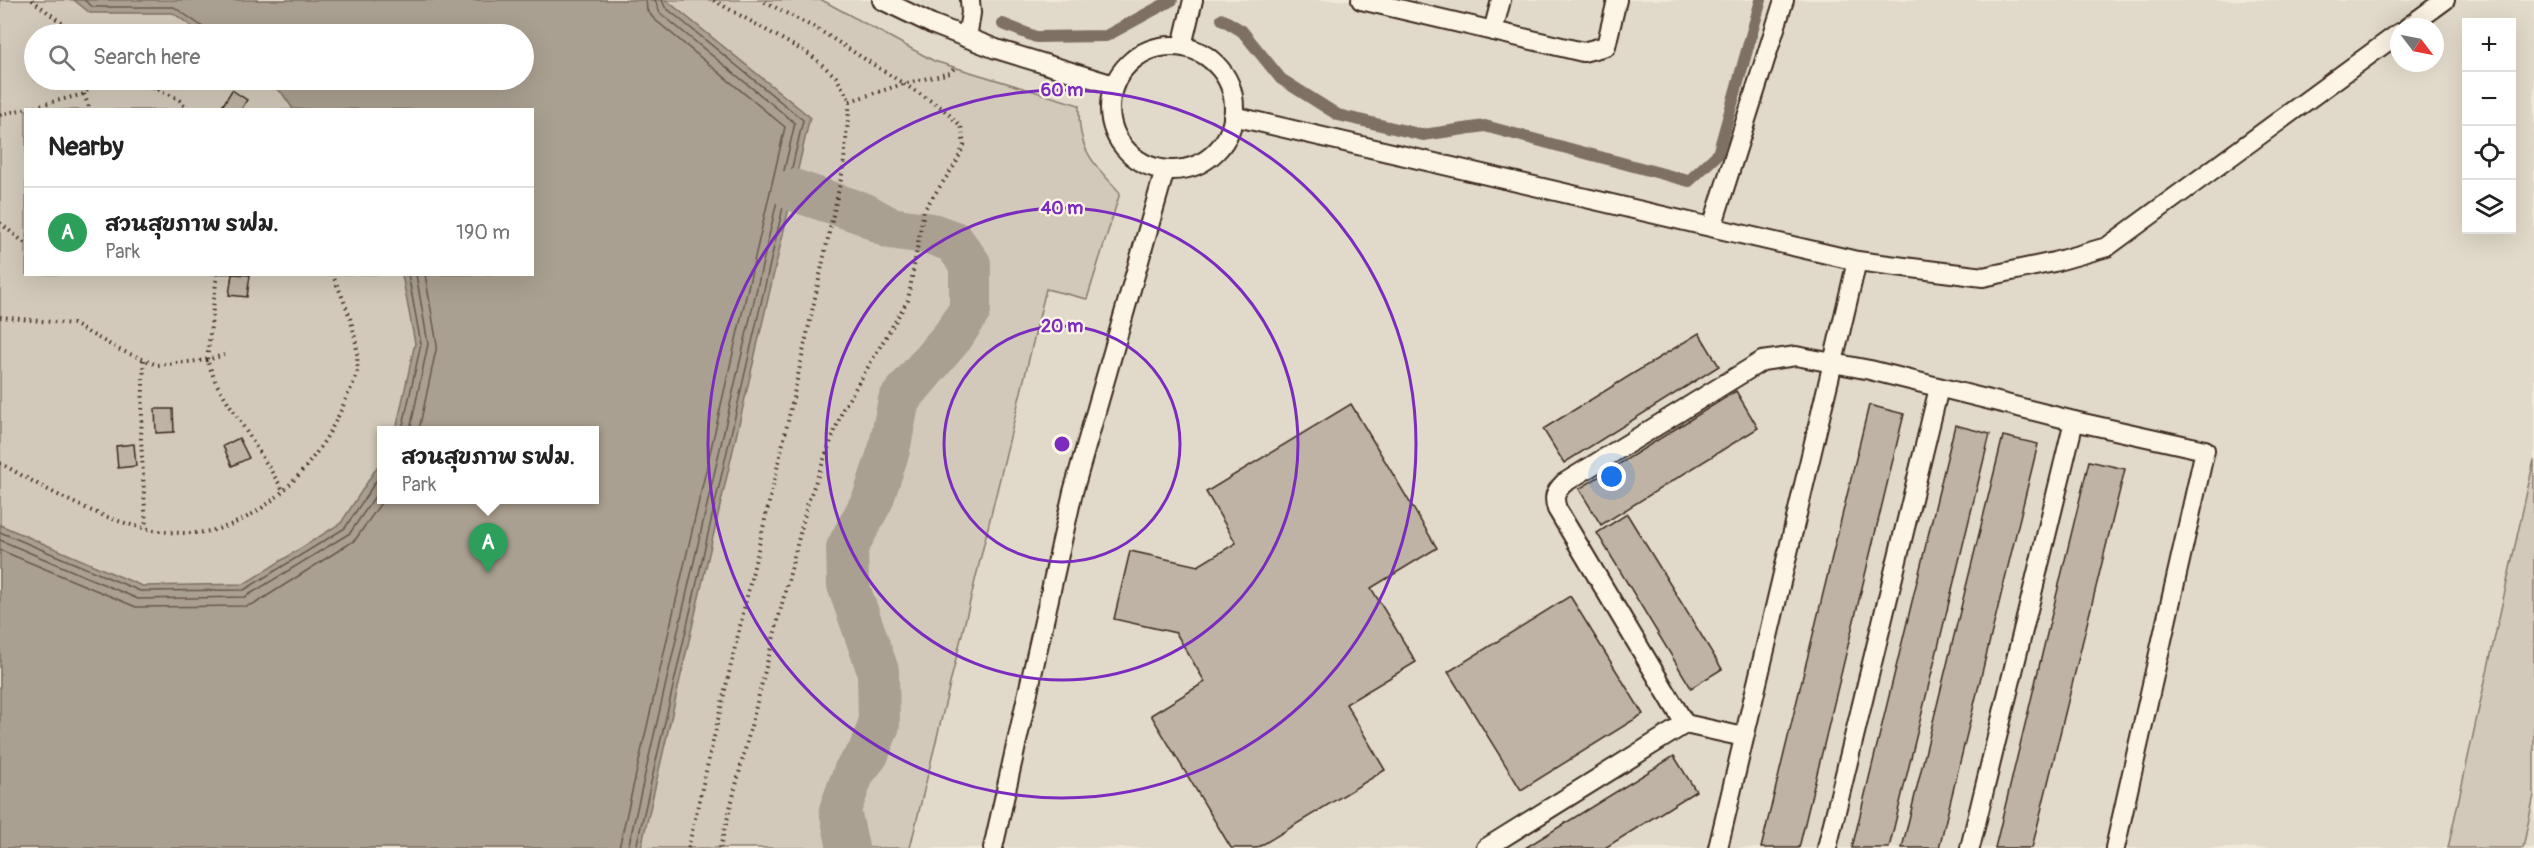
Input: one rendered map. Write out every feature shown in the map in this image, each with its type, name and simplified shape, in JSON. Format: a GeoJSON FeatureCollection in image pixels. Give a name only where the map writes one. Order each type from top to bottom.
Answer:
{"type":"FeatureCollection","features":[{"type":"Feature","properties":{"kind":"lane"},"geometry":{"type":"LineString","coordinates":[[882,0],[932,24],[996,49],[1114,85]]}},
{"type":"Feature","properties":{"kind":"lane"},"geometry":{"type":"LineString","coordinates":[[967,38],[971,12],[970,0]]}},
{"type":"Feature","properties":{"kind":"lane"},"geometry":{"type":"LineString","coordinates":[[1182,46],[1193,0]]}},
{"type":"Feature","properties":{"kind":"lane"},"geometry":{"type":"LineString","coordinates":[[1360,0],[1402,5],[1493,32],[1582,51],[1606,46],[1617,0]]}},
{"type":"Feature","properties":{"kind":"lane"},"geometry":{"type":"LineString","coordinates":[[1493,32],[1501,0]]}},
{"type":"Feature","properties":{"kind":"lane"},"geometry":{"type":"LineString","coordinates":[[1712,227],[1784,0]]}},
{"type":"Feature","properties":{"kind":"lane"},"geometry":{"type":"LineString","coordinates":[[2420,18],[2445,0]]}},
{"type":"Feature","properties":{"kind":"lane"},"geometry":{"type":"LineString","coordinates":[[1233,116],[1857,261],[1983,277],[2055,262],[2107,247],[2390,40]]}},
{"type":"Feature","properties":{"kind":"lane"},"geometry":{"type":"LineString","coordinates":[[1182,46],[1208,56],[1223,70],[1231,89],[1234,109],[1231,128],[1221,147],[1205,161],[1185,168],[1165,170],[1138,160],[1118,140],[1110,113],[1114,85],[1130,62],[1154,48],[1182,46]]}},
{"type":"Feature","properties":{"kind":"lane"},"geometry":{"type":"LineString","coordinates":[[993,848],[1073,492],[1165,170]]}},
{"type":"Feature","properties":{"kind":"lane"},"geometry":{"type":"LineString","coordinates":[[1718,848],[1857,261]]}},
{"type":"Feature","properties":{"kind":"lane"},"geometry":{"type":"LineString","coordinates":[[1685,724],[1557,509],[1554,499],[1556,490],[1564,483],[1762,361],[1796,356],[1833,363],[2205,450],[2115,848]]}},
{"type":"Feature","properties":{"kind":"lane"},"geometry":{"type":"LineString","coordinates":[[1827,848],[1939,388]]}},
{"type":"Feature","properties":{"kind":"lane"},"geometry":{"type":"LineString","coordinates":[[1970,848],[2074,421]]}},
{"type":"Feature","properties":{"kind":"lane"},"geometry":{"type":"LineString","coordinates":[[1486,848],[1685,724],[1744,737]]}},
{"type":"Feature","properties":{"kind":"path"},"geometry":{"type":"LineString","coordinates":[[32,0],[63,24]]}},
{"type":"Feature","properties":{"kind":"path"},"geometry":{"type":"LineString","coordinates":[[688,848],[786,430],[843,170],[850,101],[836,78],[812,56],[713,0]]}},
{"type":"Feature","properties":{"kind":"path"},"geometry":{"type":"LineString","coordinates":[[720,848],[808,502],[843,409],[908,300],[924,210],[956,163],[964,145],[961,126],[942,108],[819,30],[761,0]]}},
{"type":"Feature","properties":{"kind":"path"},"geometry":{"type":"LineString","coordinates":[[850,101],[903,84],[950,73],[964,56],[967,38]]}},
{"type":"Feature","properties":{"kind":"path"},"geometry":{"type":"LineString","coordinates":[[28,108],[84,94],[88,90]]}},
{"type":"Feature","properties":{"kind":"path"},"geometry":{"type":"LineString","coordinates":[[159,90],[179,99],[186,108]]}},
{"type":"Feature","properties":{"kind":"path"},"geometry":{"type":"LineString","coordinates":[[84,94],[89,108]]}},
{"type":"Feature","properties":{"kind":"path"},"geometry":{"type":"LineString","coordinates":[[0,115],[24,109]]}},
{"type":"Feature","properties":{"kind":"path"},"geometry":{"type":"LineString","coordinates":[[0,223],[24,242]]}},
{"type":"Feature","properties":{"kind":"path"},"geometry":{"type":"LineString","coordinates":[[217,276],[207,360],[216,383],[283,490]]}},
{"type":"Feature","properties":{"kind":"path"},"geometry":{"type":"LineString","coordinates":[[1,463],[37,484],[111,518],[146,528],[183,534],[226,527],[252,513],[300,474],[340,417],[357,372],[355,335],[333,276]]}},
{"type":"Feature","properties":{"kind":"path"},"geometry":{"type":"LineString","coordinates":[[0,317],[73,324],[120,350],[157,365],[207,360],[224,355]]}},
{"type":"Feature","properties":{"kind":"path"},"geometry":{"type":"LineString","coordinates":[[144,360],[141,438],[146,528]]}},
{"type":"Feature","properties":{"kind":"shaded area"},"geometry":{"type":"Polygon","coordinates":[[[0,0],[2534,0],[2534,848],[0,848],[0,0]]]}},
{"type":"Feature","properties":{"kind":"shaded area"},"geometry":{"type":"Polygon","coordinates":[[[0,0],[822,0],[934,61],[1079,105],[1081,134],[1088,154],[1120,193],[1087,299],[1046,289],[910,848],[0,848],[0,0]]]}},
{"type":"Feature","properties":{"kind":"shaded area"},"geometry":{"type":"Polygon","coordinates":[[[2534,460],[2534,795],[2523,848],[2448,848],[2534,460]]]}},
{"type":"Feature","properties":{"kind":"water"},"geometry":{"type":"Polygon","coordinates":[[[74,0],[666,0],[810,117],[641,848],[0,848],[0,525],[142,586],[244,584],[341,523],[377,467],[377,504],[599,504],[599,426],[397,426],[415,343],[402,276],[534,276],[534,108],[292,108],[278,90],[534,90],[534,24],[188,24],[173,13],[90,13],[74,0]]]}},
{"type":"Feature","properties":{"kind":"building"},"geometry":{"type":"Polygon","coordinates":[[[232,90],[247,100],[242,108],[221,108],[232,90]]]}},
{"type":"Feature","properties":{"kind":"building"},"geometry":{"type":"Polygon","coordinates":[[[232,276],[250,276],[247,297],[229,295],[232,276]]]}},
{"type":"Feature","properties":{"kind":"building"},"geometry":{"type":"Polygon","coordinates":[[[1699,333],[1719,366],[1564,463],[1543,429],[1699,333]]]}},
{"type":"Feature","properties":{"kind":"building"},"geometry":{"type":"Polygon","coordinates":[[[1736,391],[1758,428],[1601,525],[1579,489],[1736,391]]]}},
{"type":"Feature","properties":{"kind":"building"},"geometry":{"type":"Polygon","coordinates":[[[1351,404],[1437,548],[1371,588],[1416,662],[1346,704],[1385,770],[1257,848],[1231,848],[1151,715],[1205,682],[1176,633],[1114,619],[1130,551],[1198,566],[1236,543],[1206,492],[1351,404]]]}},
{"type":"Feature","properties":{"kind":"building"},"geometry":{"type":"Polygon","coordinates":[[[1869,405],[1904,414],[1799,848],[1761,848],[1869,405]]]}},
{"type":"Feature","properties":{"kind":"building"},"geometry":{"type":"Polygon","coordinates":[[[155,409],[173,409],[174,432],[156,433],[155,409]]]}},
{"type":"Feature","properties":{"kind":"building"},"geometry":{"type":"Polygon","coordinates":[[[1955,425],[1990,434],[1889,848],[1852,848],[1955,425]]]}},
{"type":"Feature","properties":{"kind":"building"},"geometry":{"type":"Polygon","coordinates":[[[2003,436],[2038,444],[1939,848],[1902,848],[2003,436]]]}},
{"type":"Feature","properties":{"kind":"building"},"geometry":{"type":"Polygon","coordinates":[[[239,438],[249,458],[232,466],[223,446],[239,438]]]}},
{"type":"Feature","properties":{"kind":"building"},"geometry":{"type":"Polygon","coordinates":[[[134,444],[136,466],[118,468],[116,446],[134,444]]]}},
{"type":"Feature","properties":{"kind":"building"},"geometry":{"type":"Polygon","coordinates":[[[2089,461],[2125,469],[2032,848],[1995,848],[2089,461]]]}},
{"type":"Feature","properties":{"kind":"building"},"geometry":{"type":"Polygon","coordinates":[[[1627,514],[1722,669],[1691,688],[1597,533],[1627,514]]]}},
{"type":"Feature","properties":{"kind":"building"},"geometry":{"type":"Polygon","coordinates":[[[1570,596],[1643,714],[1521,790],[1448,672],[1570,596]]]}},
{"type":"Feature","properties":{"kind":"building"},"geometry":{"type":"Polygon","coordinates":[[[1674,756],[1696,791],[1605,848],[1525,848],[1674,756]]]}},
{"type":"Feature","properties":{"kind":"waterway"},"geometry":{"type":"LineString","coordinates":[[1003,24],[1036,37],[1106,36],[1172,0]]}},
{"type":"Feature","properties":{"kind":"waterway"},"geometry":{"type":"LineString","coordinates":[[1222,19],[1242,31],[1281,79],[1338,115],[1423,135],[1485,126],[1689,181],[1718,154],[1761,0]]}},
{"type":"Feature","properties":{"kind":"waterway"},"geometry":{"type":"LineString","coordinates":[[793,190],[865,214],[890,228],[932,234],[954,242],[970,264],[970,310],[953,336],[899,400],[889,450],[873,499],[847,548],[848,585],[878,671],[879,725],[868,754],[854,772],[840,810],[848,848]]}},
{"type":"Feature","properties":{"kind":"place","name":"สวนสุขภาพ รฟม."},"geometry":{"type":"Point","coordinates":[488,573]}}]}
